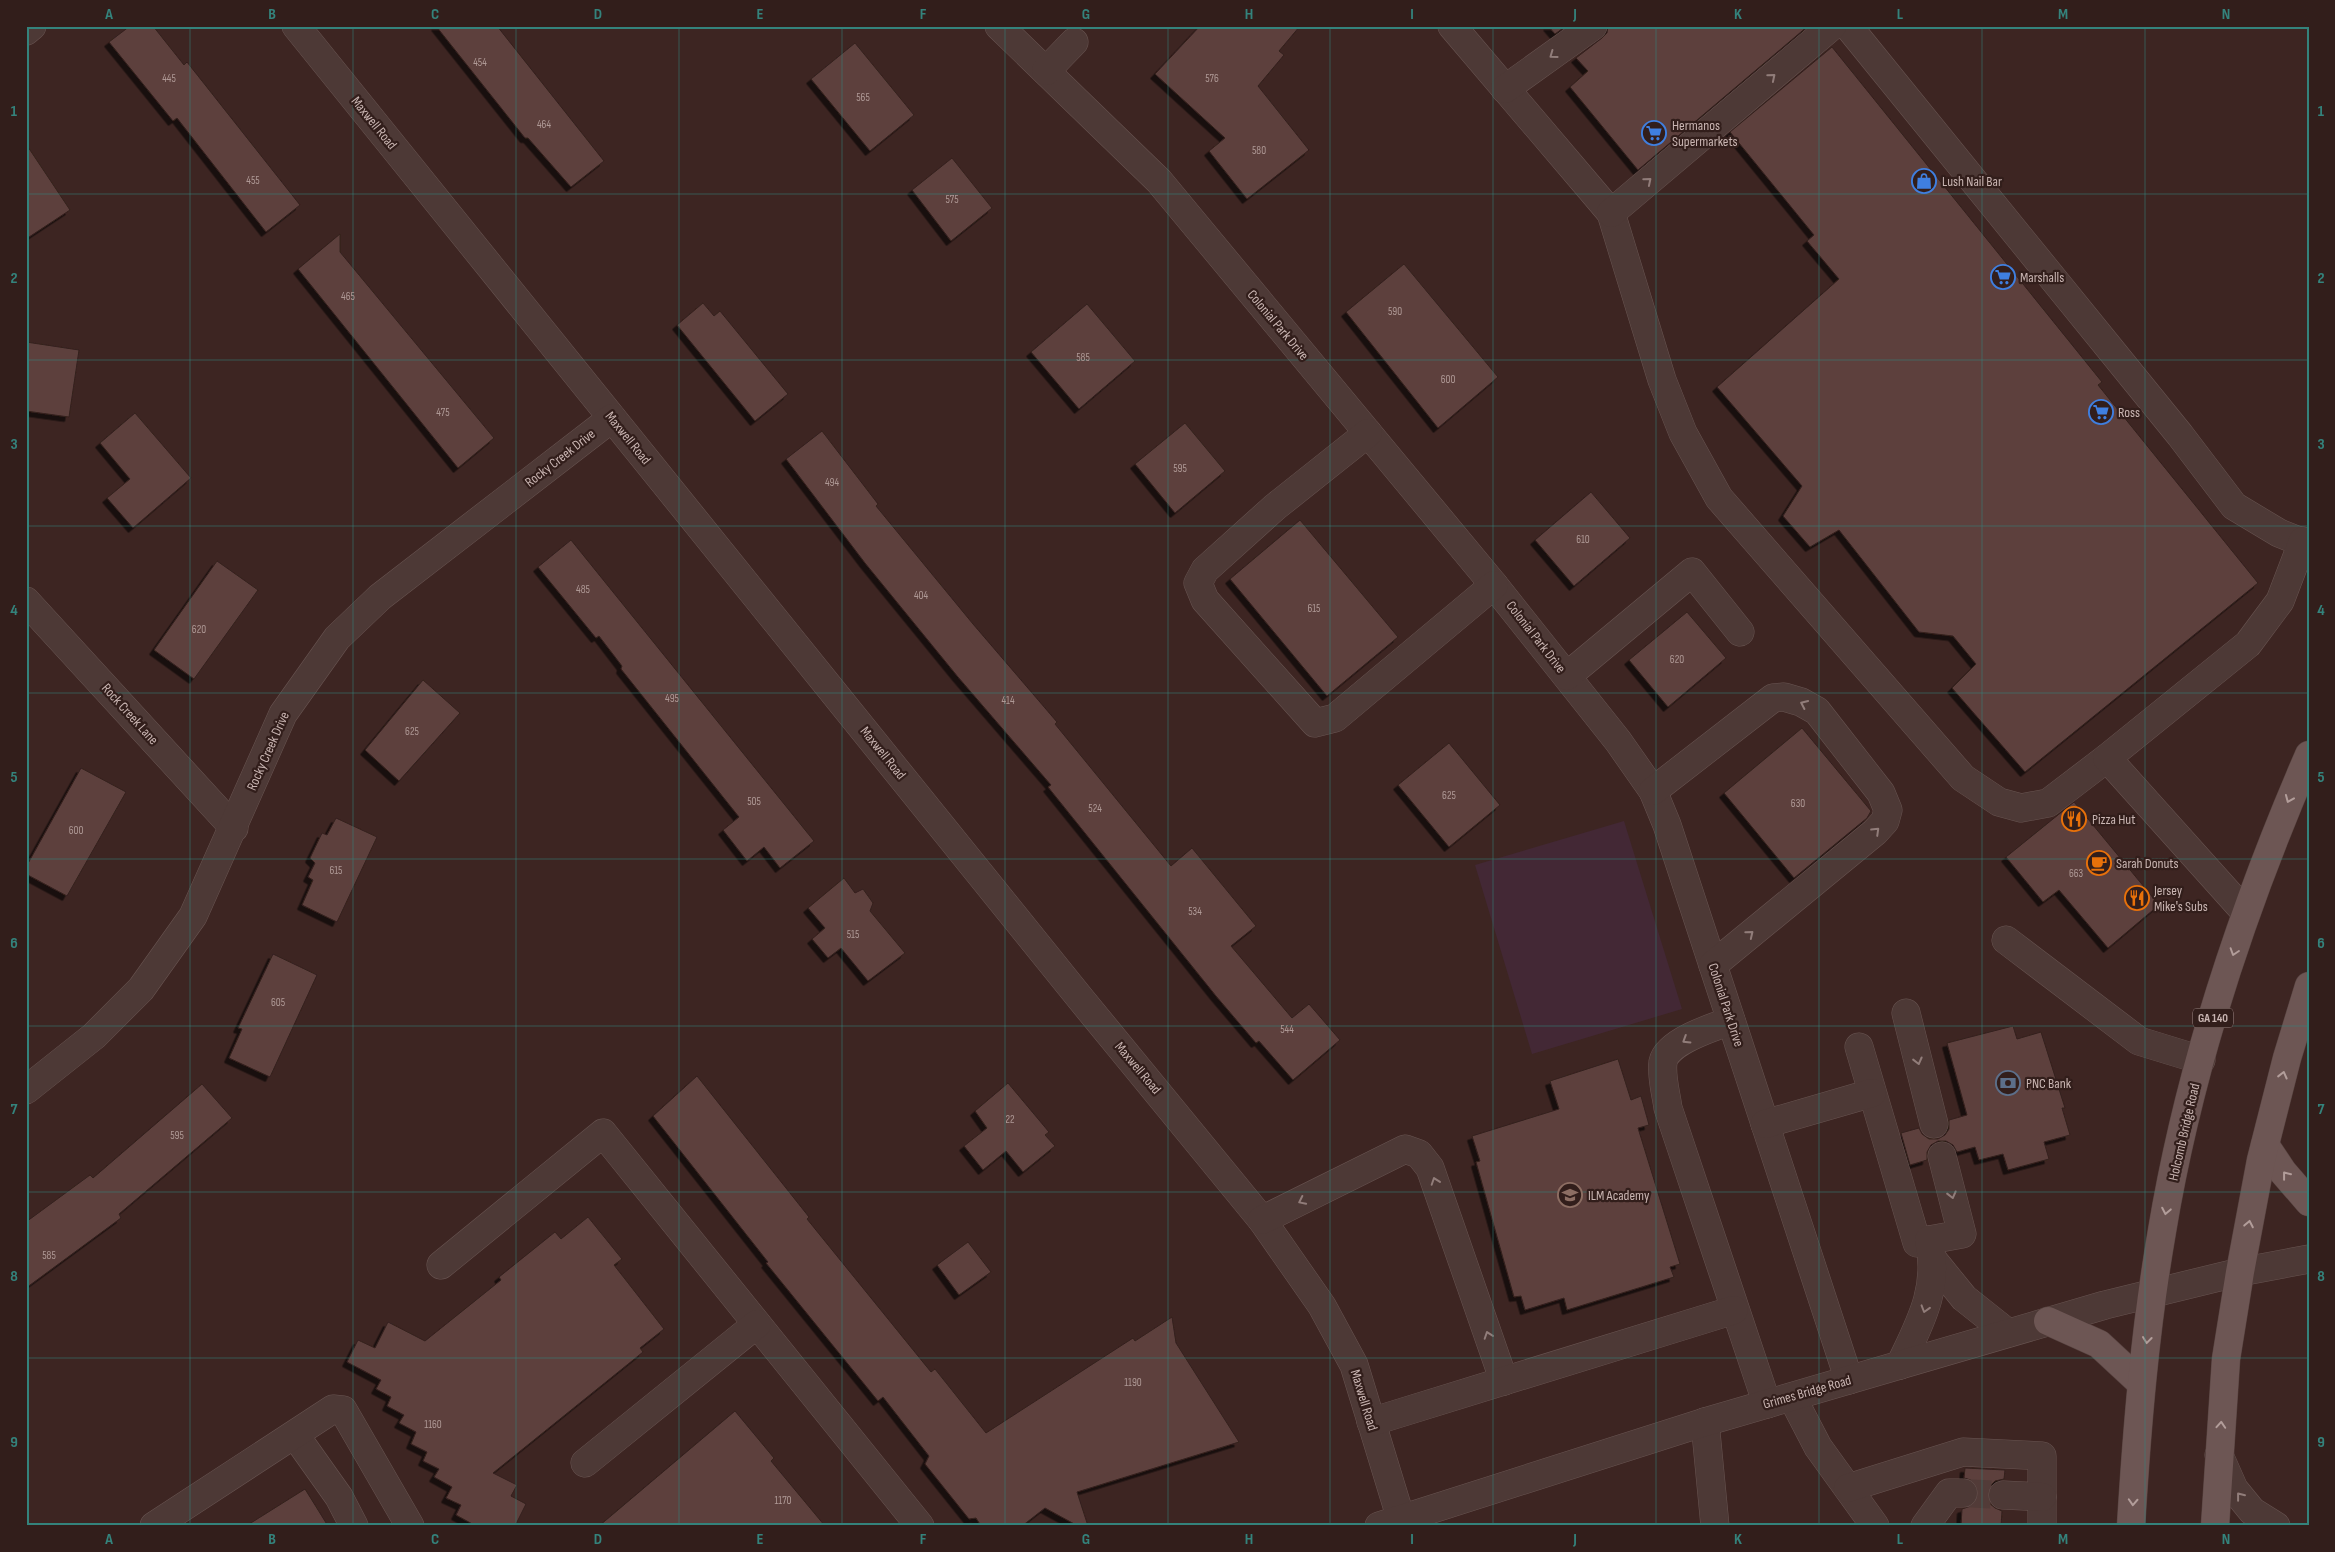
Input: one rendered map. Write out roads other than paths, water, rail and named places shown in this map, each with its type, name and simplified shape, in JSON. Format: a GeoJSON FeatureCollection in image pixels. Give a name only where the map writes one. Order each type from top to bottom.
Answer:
{"type":"FeatureCollection","features":[{"type":"Feature","properties":{"kind":"main road","name":"Holcomb Bridge Road"},"geometry":{"type":"LineString","coordinates":[[2131,1526],[2142,1383],[2152,1292],[2178,1147],[2201,1060],[2246,913],[2284,811],[2309,755]]}},
{"type":"Feature","properties":{"kind":"main road"},"geometry":{"type":"LineString","coordinates":[[2215,1526],[2226,1359],[2240,1272],[2265,1145],[2287,1058],[2309,988]]}},
{"type":"Feature","properties":{"kind":"main road"},"geometry":{"type":"LineString","coordinates":[[2265,1145],[2283,1172],[2309,1202]]}},
{"type":"Feature","properties":{"kind":"main road"},"geometry":{"type":"LineString","coordinates":[[2048,1321],[2099,1344],[2142,1383]]}},
{"type":"Feature","properties":{"kind":"street"},"geometry":{"type":"LineString","coordinates":[[26,31],[32,26]]}},
{"type":"Feature","properties":{"kind":"street","name":"Maxwell Road"},"geometry":{"type":"LineString","coordinates":[[296,26],[1262,1220],[1322,1306],[1354,1365],[1371,1422],[1390,1522]]}},
{"type":"Feature","properties":{"kind":"street","name":"Colonial Park Drive"},"geometry":{"type":"LineString","coordinates":[[999,26],[1159,181],[1494,585],[1618,741],[1653,791],[1667,825],[1849,1380]]}},
{"type":"Feature","properties":{"kind":"street"},"geometry":{"type":"LineString","coordinates":[[1452,26],[1611,213],[1662,380],[1684,433],[1719,498],[1963,778],[1999,802],[2021,808],[2048,803],[2248,644],[2280,601],[2307,543],[2279,533],[2234,506],[2180,435],[1848,26]]}},
{"type":"Feature","properties":{"kind":"street"},"geometry":{"type":"LineString","coordinates":[[1506,89],[1593,26]]}},
{"type":"Feature","properties":{"kind":"street"},"geometry":{"type":"LineString","coordinates":[[1611,213],[1832,26]]}},
{"type":"Feature","properties":{"kind":"street"},"geometry":{"type":"LineString","coordinates":[[1046,71],[1074,42]]}},
{"type":"Feature","properties":{"kind":"street","name":"Rocky Creek Drive"},"geometry":{"type":"LineString","coordinates":[[26,1090],[94,1036],[141,989],[193,916],[234,828],[283,714],[337,638],[380,597],[612,418]]}},
{"type":"Feature","properties":{"kind":"street"},"geometry":{"type":"LineString","coordinates":[[1368,433],[1275,508],[1205,570],[1198,583],[1204,600],[1316,723],[1335,718],[1494,585]]}},
{"type":"Feature","properties":{"kind":"street"},"geometry":{"type":"LineString","coordinates":[[1567,676],[1692,572],[1740,632]]}},
{"type":"Feature","properties":{"kind":"street","name":"Rock Creek Lane"},"geometry":{"type":"LineString","coordinates":[[26,601],[234,828]]}},
{"type":"Feature","properties":{"kind":"street"},"geometry":{"type":"LineString","coordinates":[[1653,791],[1773,698],[1784,697],[1801,702],[1817,711],[1880,793],[1888,810],[1885,821],[1874,832],[1713,965]]}},
{"type":"Feature","properties":{"kind":"street"},"geometry":{"type":"LineString","coordinates":[[2107,758],[2246,913]]}},
{"type":"Feature","properties":{"kind":"street"},"geometry":{"type":"LineString","coordinates":[[2006,940],[2139,1041],[2201,1060]]}},
{"type":"Feature","properties":{"kind":"street"},"geometry":{"type":"LineString","coordinates":[[1906,1013],[1934,1124]]}},
{"type":"Feature","properties":{"kind":"street"},"geometry":{"type":"LineString","coordinates":[[1731,1020],[1692,1036],[1676,1046],[1664,1060],[1663,1075],[1668,1108],[1734,1310],[1780,1400],[1818,1447],[1875,1526]]}},
{"type":"Feature","properties":{"kind":"street"},"geometry":{"type":"LineString","coordinates":[[1859,1047],[1917,1243],[1931,1250],[1964,1298],[2008,1333]]}},
{"type":"Feature","properties":{"kind":"street"},"geometry":{"type":"LineString","coordinates":[[1764,1124],[1872,1093]]}},
{"type":"Feature","properties":{"kind":"street"},"geometry":{"type":"LineString","coordinates":[[441,1265],[603,1133],[757,1324],[912,1523]]}},
{"type":"Feature","properties":{"kind":"street"},"geometry":{"type":"LineString","coordinates":[[1262,1220],[1405,1149],[1419,1154],[1430,1168],[1504,1381]]}},
{"type":"Feature","properties":{"kind":"street"},"geometry":{"type":"LineString","coordinates":[[1931,1250],[1962,1234],[1942,1156]]}},
{"type":"Feature","properties":{"kind":"street"},"geometry":{"type":"LineString","coordinates":[[1900,1365],[1926,1309],[1931,1250]]}},
{"type":"Feature","properties":{"kind":"street","name":"Grimes Bridge Road"},"geometry":{"type":"LineString","coordinates":[[1390,1522],[1706,1422],[2048,1321],[2152,1292],[2309,1259]]}},
{"type":"Feature","properties":{"kind":"street"},"geometry":{"type":"LineString","coordinates":[[1371,1422],[1734,1310]]}},
{"type":"Feature","properties":{"kind":"street"},"geometry":{"type":"LineString","coordinates":[[585,1463],[757,1324]]}},
{"type":"Feature","properties":{"kind":"street"},"geometry":{"type":"LineString","coordinates":[[154,1526],[333,1409],[343,1410],[410,1526]]}},
{"type":"Feature","properties":{"kind":"street"},"geometry":{"type":"LineString","coordinates":[[1706,1422],[1715,1526]]}},
{"type":"Feature","properties":{"kind":"street"},"geometry":{"type":"LineString","coordinates":[[295,1435],[339,1496],[354,1526]]}},
{"type":"Feature","properties":{"kind":"street"},"geometry":{"type":"LineString","coordinates":[[1848,1488],[1962,1452],[2042,1456],[2042,1526]]}},
{"type":"Feature","properties":{"kind":"street"},"geometry":{"type":"LineString","coordinates":[[2219,1455],[2234,1489],[2252,1511],[2276,1526]]}},
{"type":"Feature","properties":{"kind":"street"},"geometry":{"type":"LineString","coordinates":[[1925,1526],[1950,1494],[1963,1493]]}},
{"type":"Feature","properties":{"kind":"street"},"geometry":{"type":"LineString","coordinates":[[2003,1495],[2042,1497]]}},
{"type":"Feature","properties":{"kind":"tunnel"},"geometry":{"type":"LineString","coordinates":[[1963,1493],[2003,1495]]}},
{"type":"Feature","properties":{"kind":"place","name":"Hermanos Supermarkets"},"geometry":{"type":"Point","coordinates":[1654,133]}},
{"type":"Feature","properties":{"kind":"place","name":"Lush Nail Bar"},"geometry":{"type":"Point","coordinates":[1924,181]}},
{"type":"Feature","properties":{"kind":"place","name":"Marshalls"},"geometry":{"type":"Point","coordinates":[2003,277]}},
{"type":"Feature","properties":{"kind":"place","name":"Ross"},"geometry":{"type":"Point","coordinates":[2101,412]}},
{"type":"Feature","properties":{"kind":"place","name":"Pizza Hut"},"geometry":{"type":"Point","coordinates":[2074,819]}},
{"type":"Feature","properties":{"kind":"place","name":"Sarah Donuts"},"geometry":{"type":"Point","coordinates":[2099,863]}},
{"type":"Feature","properties":{"kind":"place","name":"Jersey Mike's Subs"},"geometry":{"type":"Point","coordinates":[2137,898]}},
{"type":"Feature","properties":{"kind":"place","name":"PNC Bank"},"geometry":{"type":"Point","coordinates":[2008,1083]}},
{"type":"Feature","properties":{"kind":"place","name":"ILM Academy"},"geometry":{"type":"Point","coordinates":[1570,1195]}}]}
